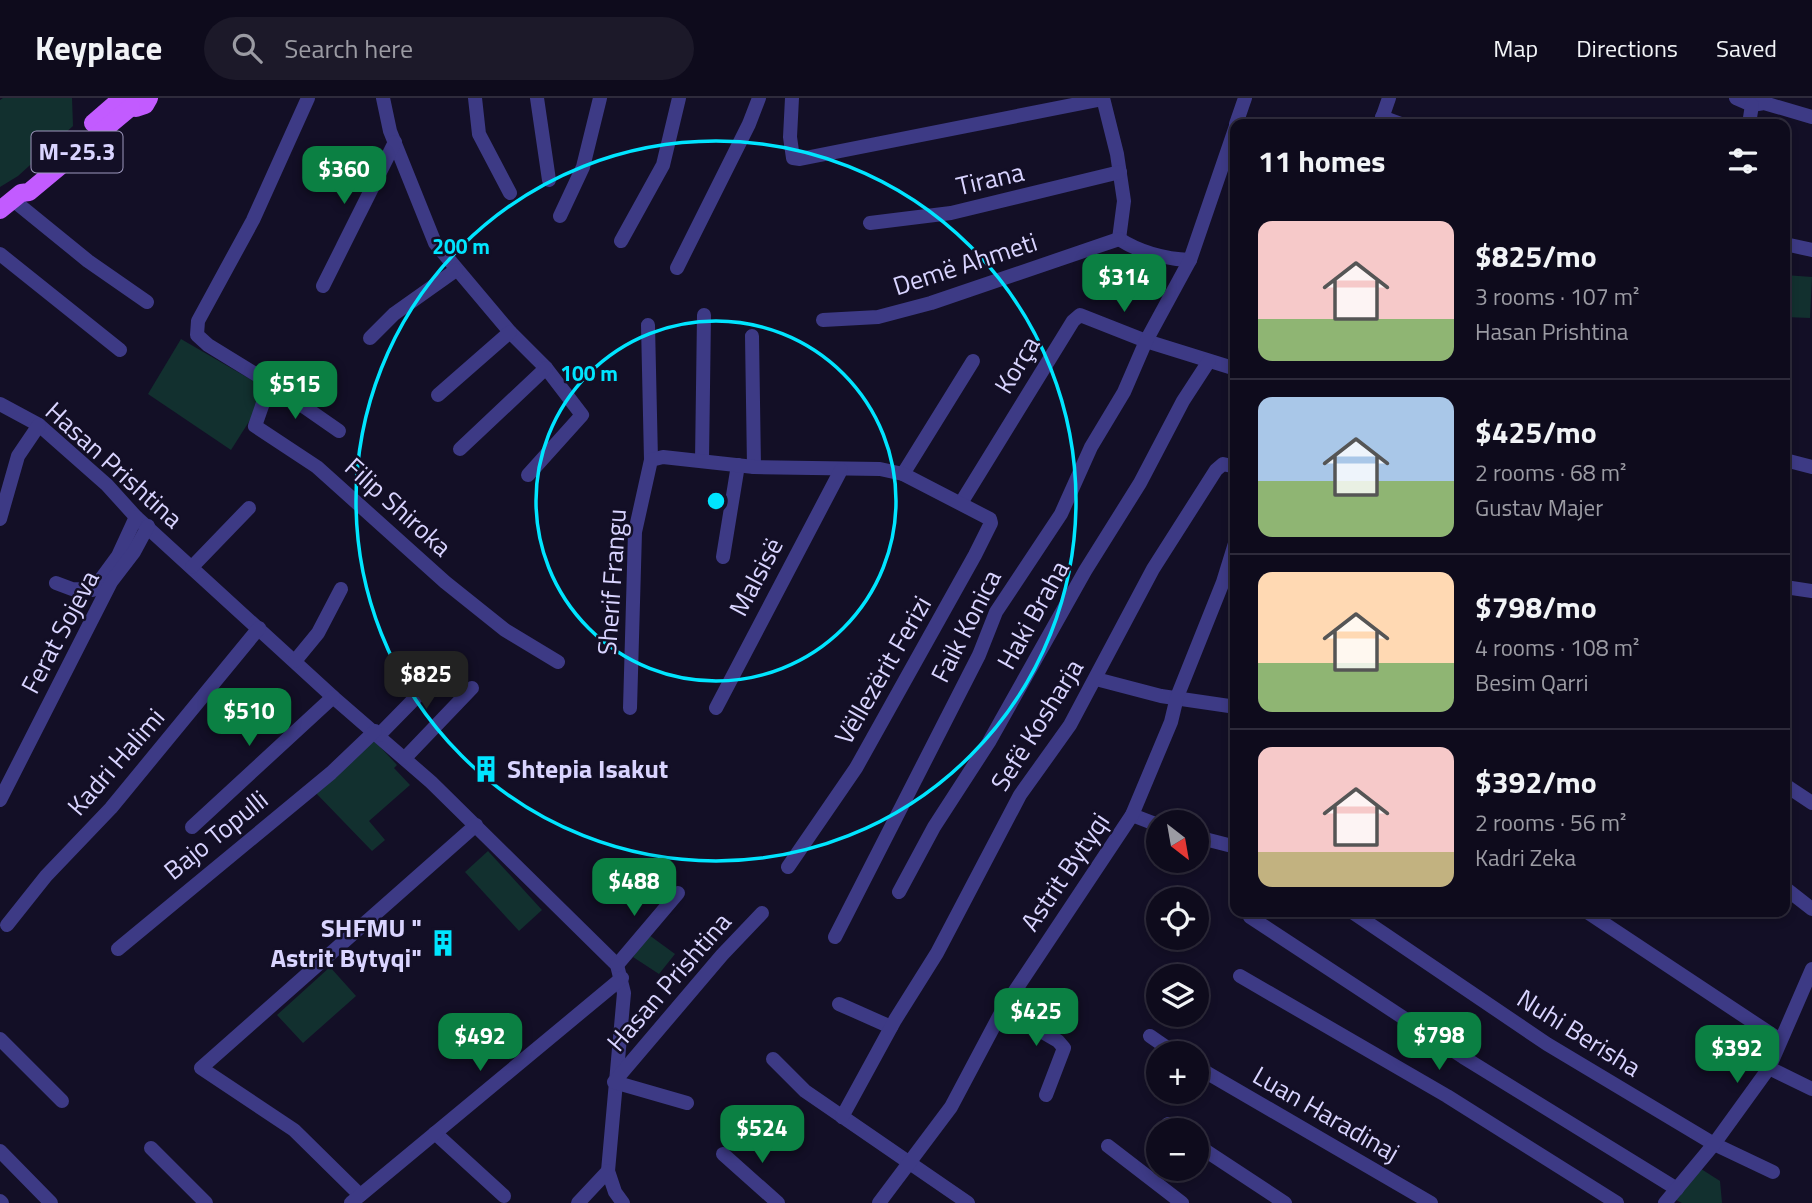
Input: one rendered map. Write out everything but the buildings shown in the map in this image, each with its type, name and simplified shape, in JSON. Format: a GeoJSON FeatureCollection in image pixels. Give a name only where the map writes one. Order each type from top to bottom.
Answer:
{"type":"FeatureCollection","features":[{"type":"Feature","properties":{"kind":"main road","name":"M-25.3"},"geometry":{"type":"LineString","coordinates":[[11,201],[23,186],[125,101],[141,107],[149,98]]}},
{"type":"Feature","properties":{"kind":"street"},"geometry":{"type":"LineString","coordinates":[[308,98],[253,220],[198,321],[197,335],[208,345],[270,383],[339,431]]}},
{"type":"Feature","properties":{"kind":"street"},"geometry":{"type":"LineString","coordinates":[[383,98],[395,142],[435,243],[510,332],[546,368],[582,415],[528,475]]}},
{"type":"Feature","properties":{"kind":"street"},"geometry":{"type":"LineString","coordinates":[[475,98],[479,134],[510,193]]}},
{"type":"Feature","properties":{"kind":"street"},"geometry":{"type":"LineString","coordinates":[[537,98],[549,180]]}},
{"type":"Feature","properties":{"kind":"street"},"geometry":{"type":"LineString","coordinates":[[560,216],[583,167],[600,98]]}},
{"type":"Feature","properties":{"kind":"street"},"geometry":{"type":"LineString","coordinates":[[621,241],[663,164],[679,98]]}},
{"type":"Feature","properties":{"kind":"street"},"geometry":{"type":"LineString","coordinates":[[677,268],[749,124],[759,98]]}},
{"type":"Feature","properties":{"kind":"street"},"geometry":{"type":"LineString","coordinates":[[792,98],[790,137],[793,158],[800,159],[1103,99],[1121,172],[1124,201],[1118,239],[1135,249],[1167,259],[1190,260]]}},
{"type":"Feature","properties":{"kind":"street","name":"Faik Konica"},"geometry":{"type":"LineString","coordinates":[[1238,119],[1245,98]]}},
{"type":"Feature","properties":{"kind":"street"},"geometry":{"type":"LineString","coordinates":[[1382,119],[1389,98]]}},
{"type":"Feature","properties":{"kind":"street"},"geometry":{"type":"LineString","coordinates":[[1736,98],[1752,106],[1764,103],[1812,117]]}},
{"type":"Feature","properties":{"kind":"street"},"geometry":{"type":"LineString","coordinates":[[1750,119],[1752,106]]}},
{"type":"Feature","properties":{"kind":"street"},"geometry":{"type":"LineString","coordinates":[[323,286],[395,142]]}},
{"type":"Feature","properties":{"kind":"street","name":"Faik Konica"},"geometry":{"type":"LineString","coordinates":[[835,937],[979,655],[996,612],[1061,514],[1091,447],[1124,392],[1146,341],[1190,260],[1230,143]]}},
{"type":"Feature","properties":{"kind":"street","name":"Tirana"},"geometry":{"type":"LineString","coordinates":[[870,223],[951,213],[1121,172]]}},
{"type":"Feature","properties":{"kind":"street"},"geometry":{"type":"LineString","coordinates":[[11,201],[88,261],[147,302]]}},
{"type":"Feature","properties":{"kind":"street","name":"Demë Ahmeti"},"geometry":{"type":"LineString","coordinates":[[823,320],[891,314],[1118,239]]}},
{"type":"Feature","properties":{"kind":"street"},"geometry":{"type":"LineString","coordinates":[[1790,244],[1812,250]]}},
{"type":"Feature","properties":{"kind":"street"},"geometry":{"type":"LineString","coordinates":[[0,254],[120,351]]}},
{"type":"Feature","properties":{"kind":"street"},"geometry":{"type":"LineString","coordinates":[[370,338],[394,314],[456,270]]}},
{"type":"Feature","properties":{"kind":"street"},"geometry":{"type":"LineString","coordinates":[[702,460],[704,315]]}},
{"type":"Feature","properties":{"kind":"street","name":"Korça"},"geometry":{"type":"LineString","coordinates":[[961,503],[1073,321],[1080,315],[1146,341]]}},
{"type":"Feature","properties":{"kind":"street","name":"Sherif Frangu"},"geometry":{"type":"LineString","coordinates":[[630,708],[635,533],[651,460],[648,325]]}},
{"type":"Feature","properties":{"kind":"street"},"geometry":{"type":"LineString","coordinates":[[438,394],[510,332]]}},
{"type":"Feature","properties":{"kind":"street"},"geometry":{"type":"LineString","coordinates":[[752,336],[754,467]]}},
{"type":"Feature","properties":{"kind":"street"},"geometry":{"type":"LineString","coordinates":[[1146,341],[1230,367]]}},
{"type":"Feature","properties":{"kind":"street"},"geometry":{"type":"LineString","coordinates":[[903,474],[973,361]]}},
{"type":"Feature","properties":{"kind":"street","name":"Haki Braha"},"geometry":{"type":"LineString","coordinates":[[900,892],[934,827],[989,742],[1085,571],[1140,483],[1183,401],[1209,361]]}},
{"type":"Feature","properties":{"kind":"street"},"geometry":{"type":"LineString","coordinates":[[460,449],[546,368]]}},
{"type":"Feature","properties":{"kind":"street","name":"Filip Shiroka"},"geometry":{"type":"LineString","coordinates":[[270,383],[255,426],[317,467],[445,582],[505,630],[558,662]]}},
{"type":"Feature","properties":{"kind":"street","name":"Hasan Prishtina"},"geometry":{"type":"LineString","coordinates":[[0,404],[39,425],[107,485],[142,521],[333,697],[405,758],[477,825],[620,972],[624,993],[608,1171],[615,1192],[623,1203]]}},
{"type":"Feature","properties":{"kind":"street"},"geometry":{"type":"LineString","coordinates":[[0,519],[18,456],[39,425]]}},
{"type":"Feature","properties":{"kind":"street"},"geometry":{"type":"LineString","coordinates":[[651,460],[663,457],[754,467],[880,469],[903,474],[961,503]]}},
{"type":"Feature","properties":{"kind":"street"},"geometry":{"type":"LineString","coordinates":[[1790,461],[1812,467]]}},
{"type":"Feature","properties":{"kind":"street","name":"Sefë Kosharja"},"geometry":{"type":"LineString","coordinates":[[842,1116],[891,1027],[937,953],[1020,795],[1070,725],[1153,569],[1216,470],[1223,464],[1230,466]]}},
{"type":"Feature","properties":{"kind":"street"},"geometry":{"type":"LineString","coordinates":[[723,556],[738,465]]}},
{"type":"Feature","properties":{"kind":"street","name":"Malsisë"},"geometry":{"type":"LineString","coordinates":[[716,708],[841,470]]}},
{"type":"Feature","properties":{"kind":"street","name":"Vëllezërit Ferizi"},"geometry":{"type":"LineString","coordinates":[[788,867],[856,768],[991,523],[961,503]]}},
{"type":"Feature","properties":{"kind":"street"},"geometry":{"type":"LineString","coordinates":[[192,567],[249,508]]}},
{"type":"Feature","properties":{"kind":"street"},"geometry":{"type":"LineString","coordinates":[[56,583],[72,589],[93,590],[142,521]]}},
{"type":"Feature","properties":{"kind":"street","name":"Ferat Sojeva"},"geometry":{"type":"LineString","coordinates":[[0,800],[111,582],[134,552],[142,521]]}},
{"type":"Feature","properties":{"kind":"street","name":"Astrit Bytyqi"},"geometry":{"type":"LineString","coordinates":[[879,1203],[951,1107],[1003,1009],[1132,815],[1171,722],[1177,696],[1229,584]]}},
{"type":"Feature","properties":{"kind":"street"},"geometry":{"type":"LineString","coordinates":[[1790,588],[1812,592]]}},
{"type":"Feature","properties":{"kind":"street"},"geometry":{"type":"LineString","coordinates":[[295,661],[318,633],[341,589]]}},
{"type":"Feature","properties":{"kind":"street","name":"Kadri Halimi"},"geometry":{"type":"LineString","coordinates":[[7,925],[46,876],[111,808],[259,628]]}},
{"type":"Feature","properties":{"kind":"street"},"geometry":{"type":"LineString","coordinates":[[1096,679],[1161,696],[1177,696],[1230,707]]}},
{"type":"Feature","properties":{"kind":"street"},"geometry":{"type":"LineString","coordinates":[[377,733],[428,685]]}},
{"type":"Feature","properties":{"kind":"street"},"geometry":{"type":"LineString","coordinates":[[405,758],[472,688]]}},
{"type":"Feature","properties":{"kind":"street"},"geometry":{"type":"LineString","coordinates":[[192,827],[248,772],[333,697]]}},
{"type":"Feature","properties":{"kind":"street","name":"Bajo Topulli"},"geometry":{"type":"LineString","coordinates":[[118,949],[377,733]]}},
{"type":"Feature","properties":{"kind":"street"},"geometry":{"type":"LineString","coordinates":[[1790,788],[1812,803]]}},
{"type":"Feature","properties":{"kind":"street"},"geometry":{"type":"LineString","coordinates":[[1132,815],[1146,820]]}},
{"type":"Feature","properties":{"kind":"street"},"geometry":{"type":"LineString","coordinates":[[477,825],[201,1068],[294,1130],[356,1199],[620,972]]}},
{"type":"Feature","properties":{"kind":"street"},"geometry":{"type":"LineString","coordinates":[[1209,840],[1230,845]]}},
{"type":"Feature","properties":{"kind":"street","name":"Hasan Prishtina"},"geometry":{"type":"LineString","coordinates":[[620,972],[678,892]]}},
{"type":"Feature","properties":{"kind":"street"},"geometry":{"type":"LineString","coordinates":[[1790,892],[1812,909]]}},
{"type":"Feature","properties":{"kind":"street","name":"Hasan Prishtina"},"geometry":{"type":"LineString","coordinates":[[614,1082],[722,955],[762,914]]}},
{"type":"Feature","properties":{"kind":"street"},"geometry":{"type":"LineString","coordinates":[[1250,917],[1671,1198],[1769,1068],[1812,969]]}},
{"type":"Feature","properties":{"kind":"street","name":"Nuhi Berisha"},"geometry":{"type":"LineString","coordinates":[[1359,917],[1547,1044],[1714,1144],[1773,1172]]}},
{"type":"Feature","properties":{"kind":"street"},"geometry":{"type":"LineString","coordinates":[[1595,917],[1780,1040]]}},
{"type":"Feature","properties":{"kind":"street"},"geometry":{"type":"LineString","coordinates":[[1240,976],[1447,1096],[1617,1203]]}},
{"type":"Feature","properties":{"kind":"street"},"geometry":{"type":"LineString","coordinates":[[839,1004],[891,1027]]}},
{"type":"Feature","properties":{"kind":"street"},"geometry":{"type":"LineString","coordinates":[[1003,1009],[1058,1041],[1064,1048],[1046,1095]]}},
{"type":"Feature","properties":{"kind":"street"},"geometry":{"type":"LineString","coordinates":[[1150,1036],[1157,1041]]}},
{"type":"Feature","properties":{"kind":"street"},"geometry":{"type":"LineString","coordinates":[[0,1039],[62,1101]]}},
{"type":"Feature","properties":{"kind":"street"},"geometry":{"type":"LineString","coordinates":[[773,1059],[805,1091],[968,1203]]}},
{"type":"Feature","properties":{"kind":"street"},"geometry":{"type":"LineString","coordinates":[[1769,1068],[1812,1089]]}},
{"type":"Feature","properties":{"kind":"street","name":"Luan Haradinaj"},"geometry":{"type":"LineString","coordinates":[[1209,1074],[1431,1203]]}},
{"type":"Feature","properties":{"kind":"street","name":"Hasan Prishtina"},"geometry":{"type":"LineString","coordinates":[[614,1082],[687,1103]]}},
{"type":"Feature","properties":{"kind":"street"},"geometry":{"type":"LineString","coordinates":[[435,1133],[504,1196]]}},
{"type":"Feature","properties":{"kind":"street"},"geometry":{"type":"LineString","coordinates":[[1108,1146],[1182,1203]]}},
{"type":"Feature","properties":{"kind":"street"},"geometry":{"type":"LineString","coordinates":[[151,1149],[206,1203]]}},
{"type":"Feature","properties":{"kind":"street"},"geometry":{"type":"LineString","coordinates":[[0,1151],[51,1203]]}},
{"type":"Feature","properties":{"kind":"street"},"geometry":{"type":"LineString","coordinates":[[1209,1153],[1284,1203]]}},
{"type":"Feature","properties":{"kind":"street"},"geometry":{"type":"LineString","coordinates":[[723,1154],[778,1203]]}},
{"type":"Feature","properties":{"kind":"street"},"geometry":{"type":"LineString","coordinates":[[578,1203],[608,1171]]}},
{"type":"Feature","properties":{"kind":"green space"},"geometry":{"type":"Polygon","coordinates":[[[72,98],[73,126],[18,176],[0,187],[0,100],[72,98]]]}},
{"type":"Feature","properties":{"kind":"green space"},"geometry":{"type":"Polygon","coordinates":[[[1790,275],[1812,277],[1810,318],[1790,317],[1790,275]]]}},
{"type":"Feature","properties":{"kind":"green space"},"geometry":{"type":"Polygon","coordinates":[[[181,339],[269,390],[231,450],[148,394],[181,339]]]}},
{"type":"Feature","properties":{"kind":"green space"},"geometry":{"type":"Polygon","coordinates":[[[371,737],[397,765],[394,768],[410,785],[369,821],[385,840],[372,851],[313,790],[371,737]]]}},
{"type":"Feature","properties":{"kind":"green space"},"geometry":{"type":"Polygon","coordinates":[[[488,851],[542,910],[519,931],[465,872],[488,851]]]}},
{"type":"Feature","properties":{"kind":"green space"},"geometry":{"type":"Polygon","coordinates":[[[649,935],[675,954],[659,974],[633,957],[649,935]]]}},
{"type":"Feature","properties":{"kind":"green space"},"geometry":{"type":"Polygon","coordinates":[[[330,967],[356,996],[303,1043],[277,1015],[330,967]]]}},
{"type":"Feature","properties":{"kind":"green space"},"geometry":{"type":"Polygon","coordinates":[[[1698,1167],[1720,1181],[1722,1203],[1682,1203],[1676,1200],[1698,1167]]]}},
{"type":"Feature","properties":{"kind":"place","name":"Shtepia Isakut"},"geometry":{"type":"Point","coordinates":[486,769]}},
{"type":"Feature","properties":{"kind":"place","name":"SHFMU \" Astrit Bytyqi\""},"geometry":{"type":"Point","coordinates":[443,943]}}]}
